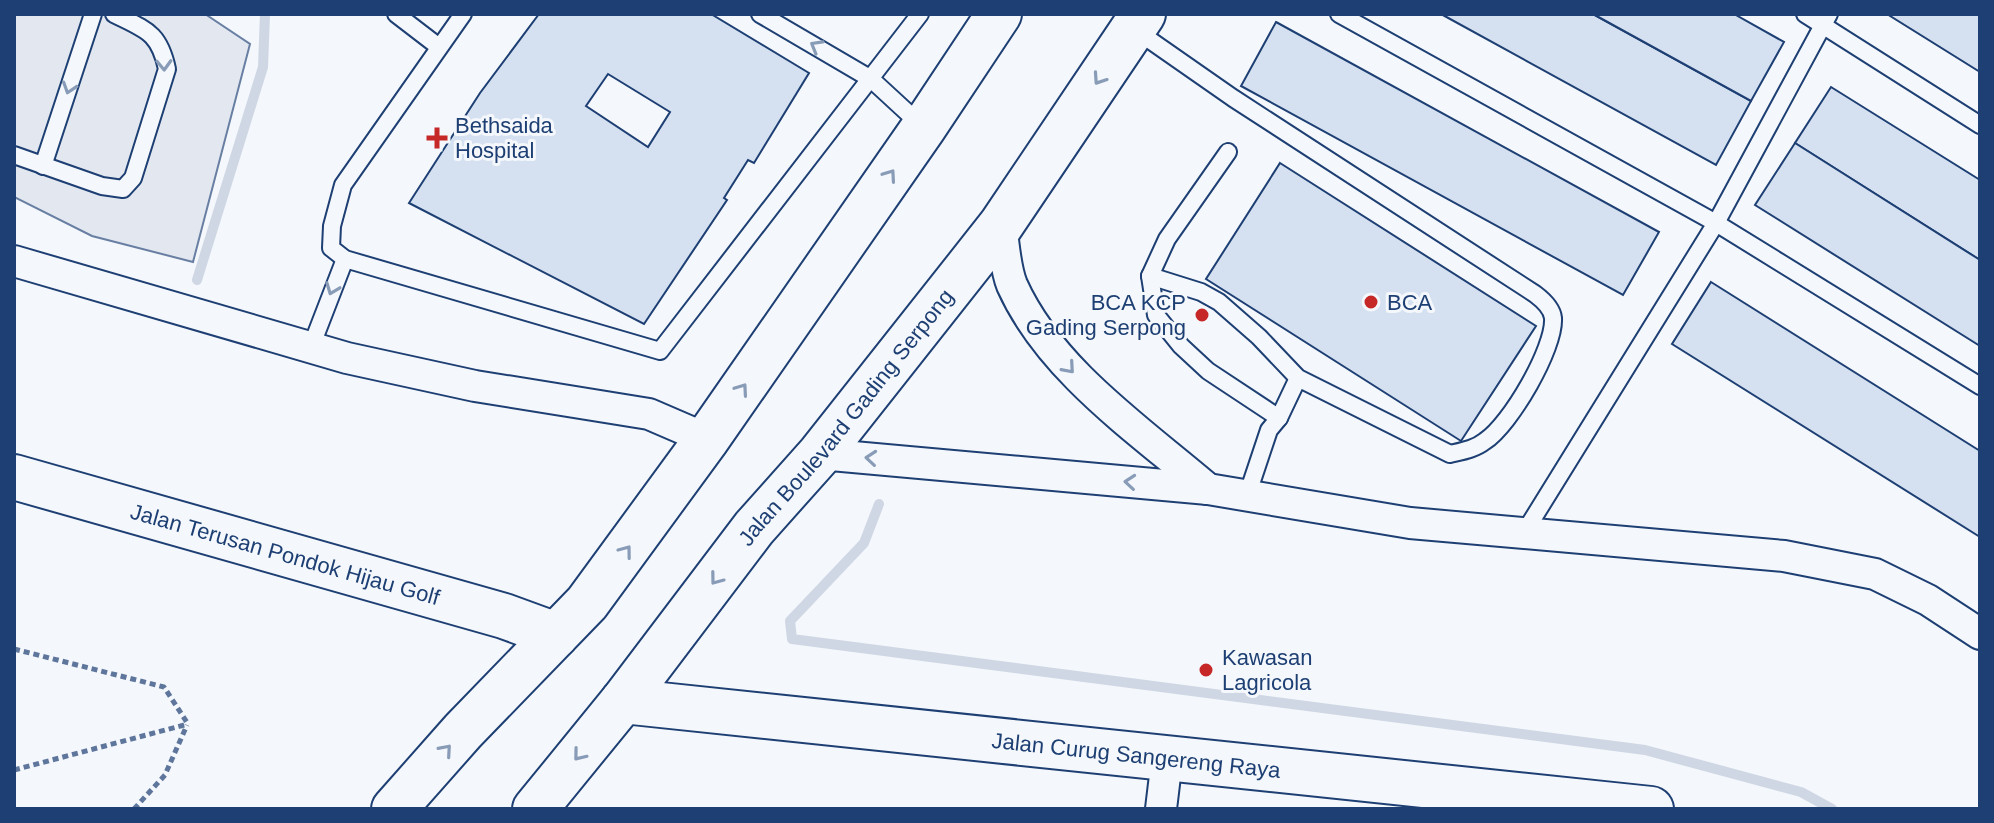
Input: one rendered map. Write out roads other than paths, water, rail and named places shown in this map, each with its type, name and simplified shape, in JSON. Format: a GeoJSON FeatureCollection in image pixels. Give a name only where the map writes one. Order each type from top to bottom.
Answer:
{"type":"FeatureCollection","features":[{"type":"Feature","properties":{"kind":"main road"},"geometry":{"type":"LineString","coordinates":[[394,809],[463,731],[587,603],[707,439],[999,14]]}},
{"type":"Feature","properties":{"kind":"main road","name":"Jalan Boulevard Gading Serpong"},"geometry":{"type":"LineString","coordinates":[[535,809],[623,701],[754,528],[820,454],[1001,225],[1135,19]]}},
{"type":"Feature","properties":{"kind":"main road","name":"Jalan Terusan Pondok Hijau Golf"},"geometry":{"type":"LineString","coordinates":[[14,477],[504,616],[556,635]]}},
{"type":"Feature","properties":{"kind":"main road","name":"Jalan Curug Sangereng Raya"},"geometry":{"type":"LineString","coordinates":[[623,701],[1651,809]]}},
{"type":"Feature","properties":{"kind":"street"},"geometry":{"type":"LineString","coordinates":[[1001,225],[1011,284],[1045,341],[1077,377],[1208,489]]}},
{"type":"Feature","properties":{"kind":"street"},"geometry":{"type":"LineString","coordinates":[[14,261],[347,358],[475,386],[649,414],[707,439]]}},
{"type":"Feature","properties":{"kind":"street"},"geometry":{"type":"LineString","coordinates":[[820,454],[1208,489],[1410,523],[1784,556],[1875,574],[1928,600],[1980,634]]}},
{"type":"Feature","properties":{"kind":"street"},"geometry":{"type":"LineString","coordinates":[[1161,809],[1167,759]]}},
{"type":"Feature","properties":{"kind":"lane"},"geometry":{"type":"LineString","coordinates":[[43,166],[93,14]]}},
{"type":"Feature","properties":{"kind":"lane"},"geometry":{"type":"LineString","coordinates":[[15,160],[102,186],[123,189],[133,178],[167,69],[163,50],[153,34],[114,14]]}},
{"type":"Feature","properties":{"kind":"lane"},"geometry":{"type":"LineString","coordinates":[[396,14],[439,47]]}},
{"type":"Feature","properties":{"kind":"lane"},"geometry":{"type":"LineString","coordinates":[[463,14],[343,185],[332,226],[331,248],[345,259],[660,351],[920,14]]}},
{"type":"Feature","properties":{"kind":"lane"},"geometry":{"type":"LineString","coordinates":[[760,14],[871,79],[924,127]]}},
{"type":"Feature","properties":{"kind":"lane"},"geometry":{"type":"LineString","coordinates":[[1339,14],[1716,223],[1980,386]]}},
{"type":"Feature","properties":{"kind":"lane"},"geometry":{"type":"LineString","coordinates":[[1805,14],[1826,19],[1980,125]]}},
{"type":"Feature","properties":{"kind":"lane"},"geometry":{"type":"LineString","coordinates":[[1135,19],[1233,98],[1535,294],[1547,304],[1553,317],[1547,347],[1518,406],[1487,440],[1469,450],[1450,454],[1298,378],[1259,337],[1219,302],[1201,292],[1150,276]]}},
{"type":"Feature","properties":{"kind":"lane"},"geometry":{"type":"LineString","coordinates":[[1524,533],[1716,223],[1826,19]]}},
{"type":"Feature","properties":{"kind":"lane"},"geometry":{"type":"LineString","coordinates":[[1228,152],[1167,239],[1150,276],[1156,315],[1181,346],[1208,371],[1279,418]]}},
{"type":"Feature","properties":{"kind":"lane"},"geometry":{"type":"LineString","coordinates":[[311,347],[345,259]]}},
{"type":"Feature","properties":{"kind":"lane"},"geometry":{"type":"LineString","coordinates":[[1247,496],[1269,430],[1279,418],[1298,378]]}},
{"type":"Feature","properties":{"kind":"waterway"},"geometry":{"type":"LineString","coordinates":[[197,280],[263,67],[265,14]]}},
{"type":"Feature","properties":{"kind":"waterway"},"geometry":{"type":"LineString","coordinates":[[879,504],[864,543],[790,621],[792,639],[1645,750],[1801,792],[1832,809]]}},
{"type":"Feature","properties":{"kind":"place","name":"Bethsaida Hospital"},"geometry":{"type":"Point","coordinates":[437,138]}},
{"type":"Feature","properties":{"kind":"place","name":"BCA"},"geometry":{"type":"Point","coordinates":[1371,302]}},
{"type":"Feature","properties":{"kind":"place","name":"BCA KCP Gading Serpong"},"geometry":{"type":"Point","coordinates":[1202,315]}},
{"type":"Feature","properties":{"kind":"place","name":"Kawasan Lagricola"},"geometry":{"type":"Point","coordinates":[1206,670]}}]}
